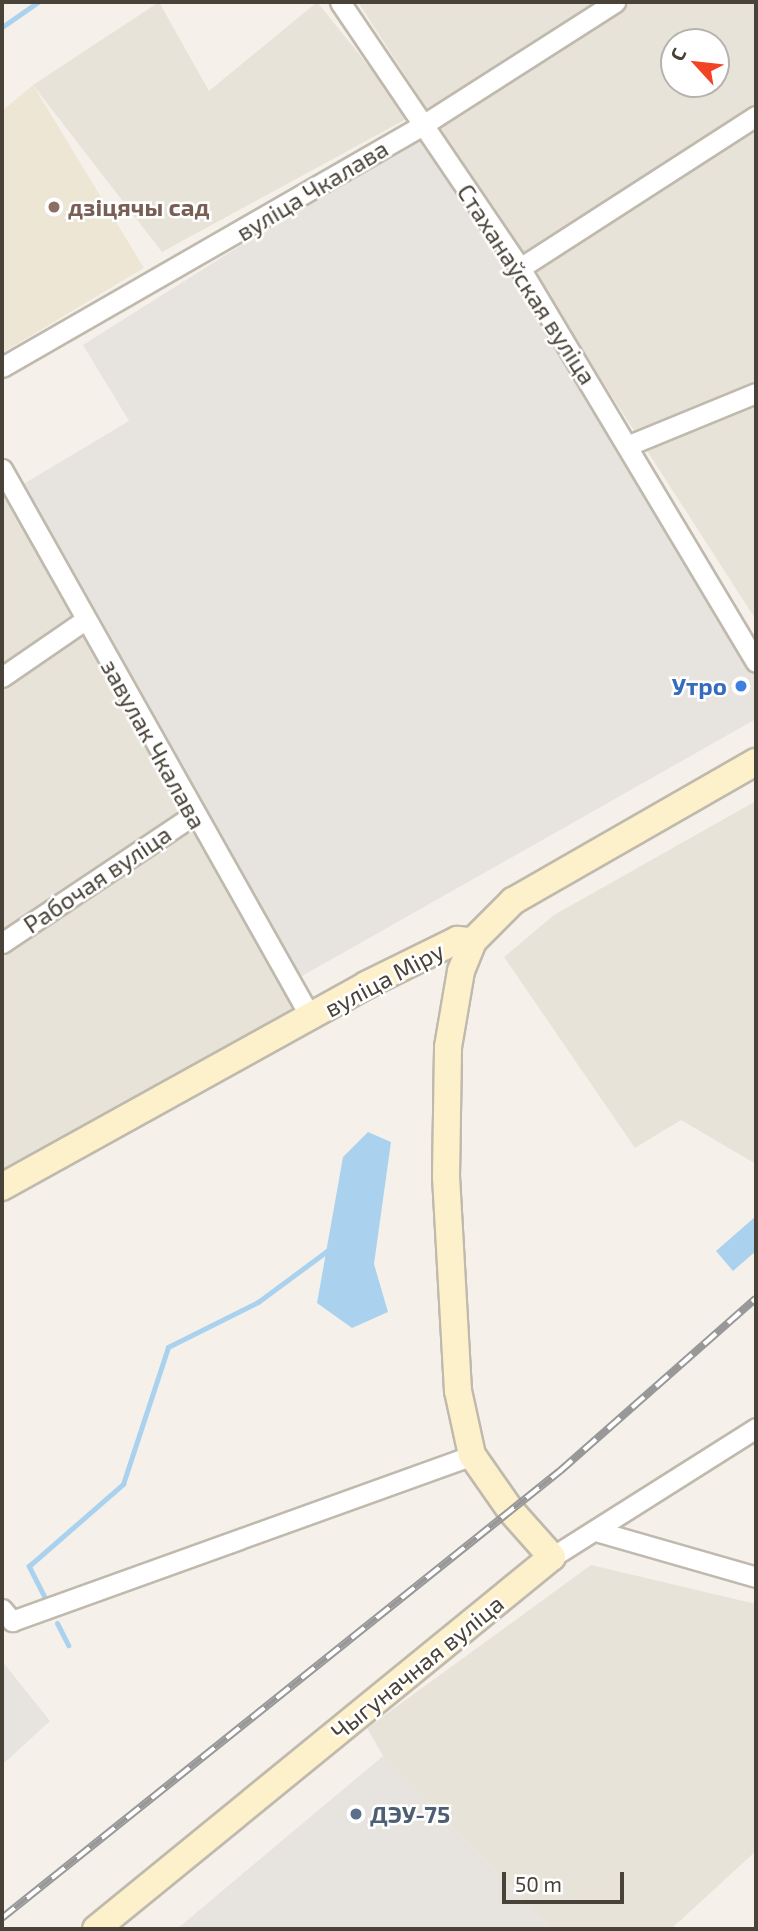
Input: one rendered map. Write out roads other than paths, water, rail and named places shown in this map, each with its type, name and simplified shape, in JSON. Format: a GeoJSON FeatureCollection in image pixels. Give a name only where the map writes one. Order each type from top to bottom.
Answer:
{"type":"FeatureCollection","features":[{"type":"Feature","properties":{"kind":"street","name":"Стаханаўская вуліца"},"geometry":{"type":"LineString","coordinates":[[340,2],[520,268],[629,445],[756,662]]}},
{"type":"Feature","properties":{"kind":"street","name":"вуліца Чкалава"},"geometry":{"type":"LineString","coordinates":[[2,367],[423,125],[615,2]]}},
{"type":"Feature","properties":{"kind":"street"},"geometry":{"type":"LineString","coordinates":[[520,268],[756,116]]}},
{"type":"Feature","properties":{"kind":"street"},"geometry":{"type":"LineString","coordinates":[[629,445],[756,393]]}},
{"type":"Feature","properties":{"kind":"street","name":"завулак Чкалава"},"geometry":{"type":"LineString","coordinates":[[2,469],[193,815],[311,1017]]}},
{"type":"Feature","properties":{"kind":"street"},"geometry":{"type":"LineString","coordinates":[[2,677],[85,620]]}},
{"type":"Feature","properties":{"kind":"street","name":"вуліца Міру"},"geometry":{"type":"LineString","coordinates":[[2,1187],[457,940],[473,941],[513,901],[756,762]]}},
{"type":"Feature","properties":{"kind":"street","name":"Рабочая вуліца"},"geometry":{"type":"LineString","coordinates":[[2,943],[193,815]]}},
{"type":"Feature","properties":{"kind":"street"},"geometry":{"type":"LineString","coordinates":[[473,941],[453,1007],[448,1047],[446,1177],[458,1391],[472,1455],[510,1511],[552,1557]]}},
{"type":"Feature","properties":{"kind":"street","name":"Чыгуначная вуліца"},"geometry":{"type":"LineString","coordinates":[[96,1929],[552,1557],[756,1428]]}},
{"type":"Feature","properties":{"kind":"street"},"geometry":{"type":"LineString","coordinates":[[7,1615],[472,1455]]}},
{"type":"Feature","properties":{"kind":"street"},"geometry":{"type":"LineString","coordinates":[[596,1531],[756,1577]]}},
{"type":"Feature","properties":{"kind":"water"},"geometry":{"type":"Polygon","coordinates":[[[368,1132],[391,1142],[374,1264],[388,1312],[352,1328],[317,1303],[343,1157],[368,1132]]]}},
{"type":"Feature","properties":{"kind":"water"},"geometry":{"type":"Polygon","coordinates":[[[756,1216],[756,1251],[733,1271],[716,1251],[756,1216]]]}},
{"type":"Feature","properties":{"kind":"waterway"},"geometry":{"type":"LineString","coordinates":[[2,27],[38,2]]}},
{"type":"Feature","properties":{"kind":"waterway"},"geometry":{"type":"LineString","coordinates":[[44,1596],[29,1566],[123,1484],[168,1347],[258,1302],[331,1248]]}},
{"type":"Feature","properties":{"kind":"waterway"},"geometry":{"type":"LineString","coordinates":[[57,1623],[68,1645]]}},
{"type":"Feature","properties":{"kind":"railway"},"geometry":{"type":"LineString","coordinates":[[2,1918],[560,1471],[756,1298]]}},
{"type":"Feature","properties":{"kind":"place","name":"дзіцячы сад"},"geometry":{"type":"Point","coordinates":[54,207]}},
{"type":"Feature","properties":{"kind":"place","name":"Утро"},"geometry":{"type":"Point","coordinates":[741,686]}},
{"type":"Feature","properties":{"kind":"place","name":"ДЭУ-75"},"geometry":{"type":"Point","coordinates":[356,1814]}}]}
